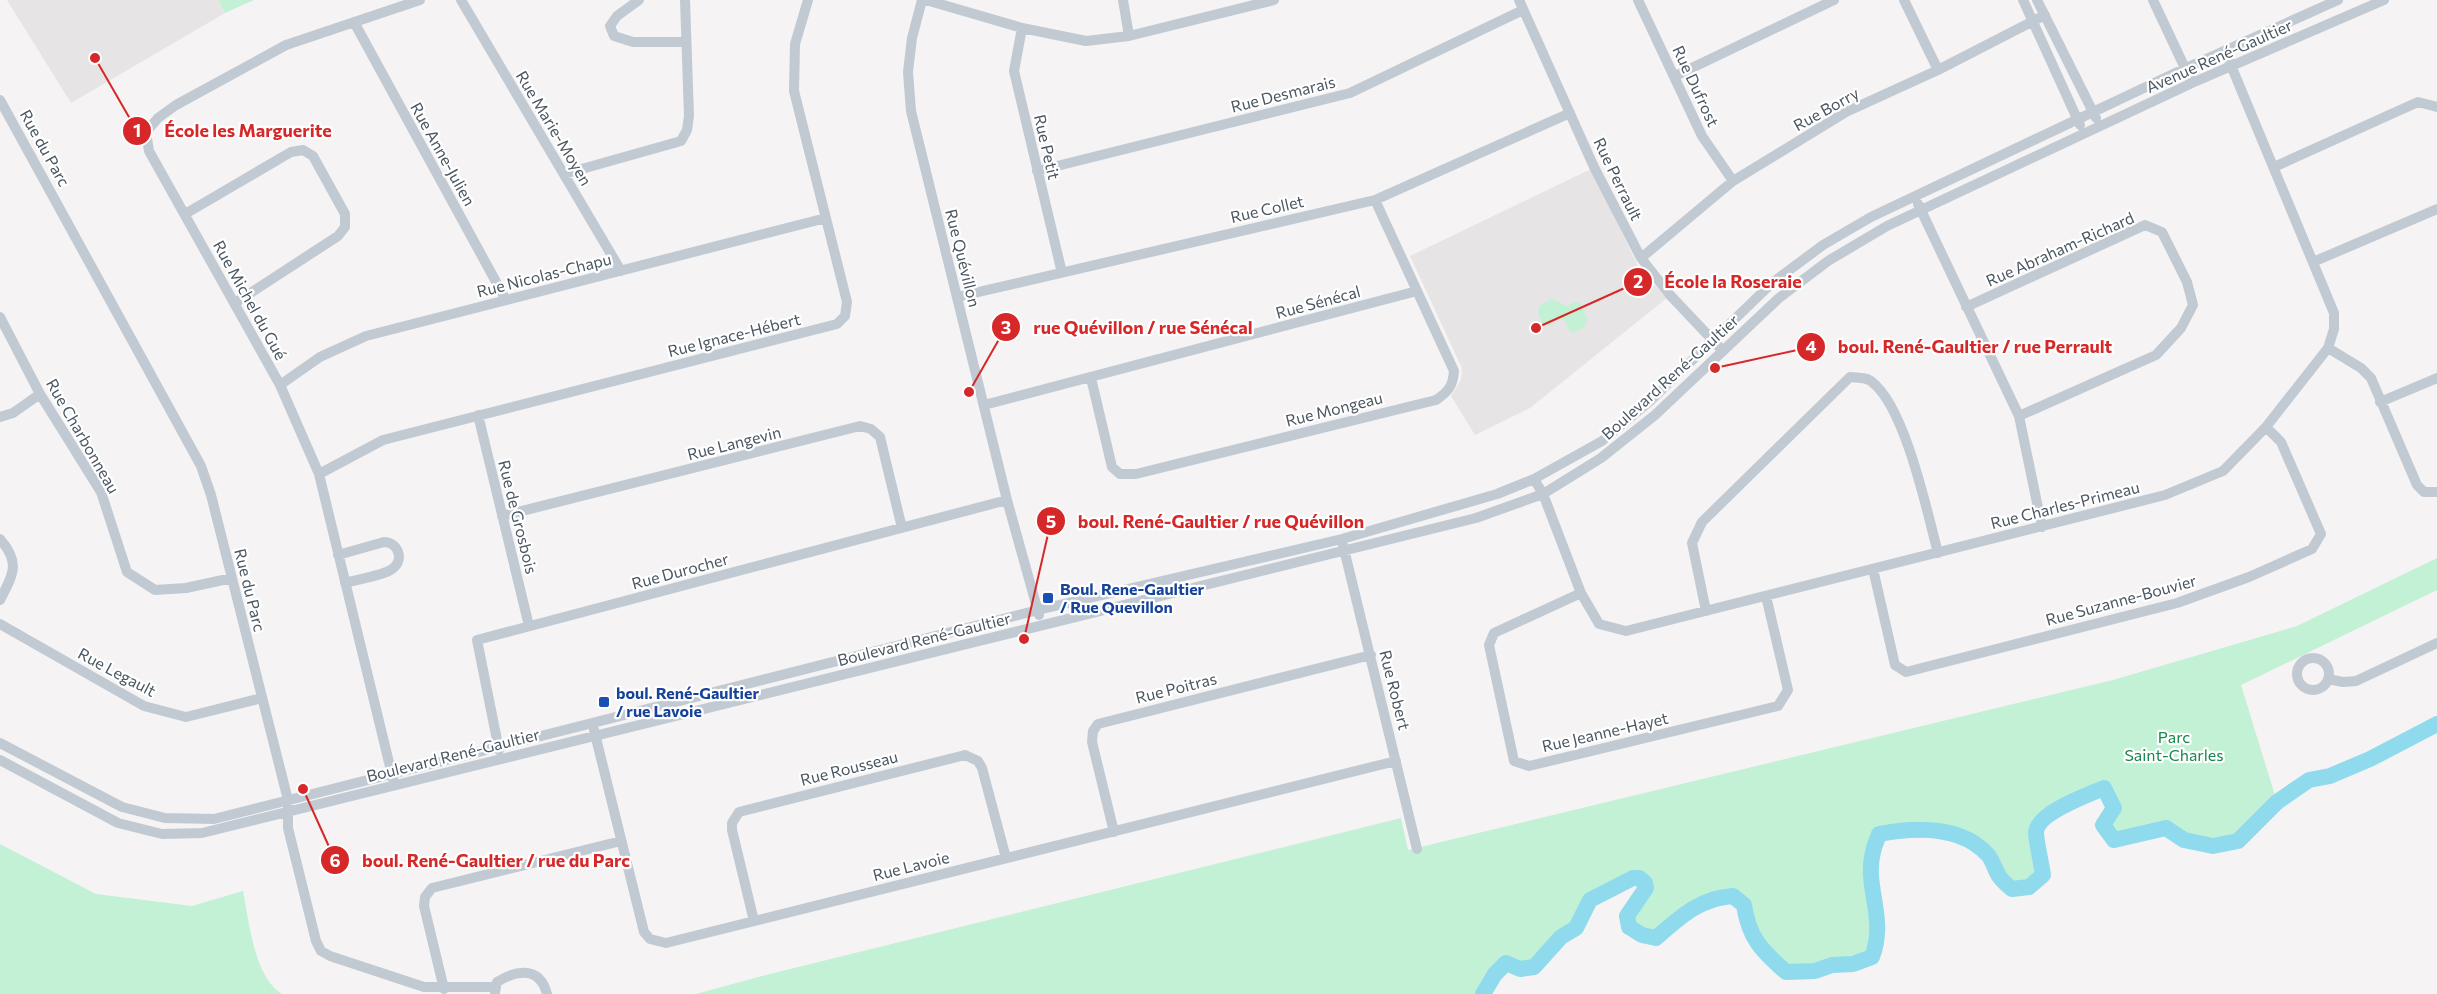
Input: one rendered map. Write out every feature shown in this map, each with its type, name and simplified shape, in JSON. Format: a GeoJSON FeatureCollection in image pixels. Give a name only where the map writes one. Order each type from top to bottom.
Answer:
{"type":"FeatureCollection","features":[{"type":"Feature","properties":{"kind":"street","name":"Rue Michel du Gué"},"geometry":{"type":"LineString","coordinates":[[393,780],[319,474],[280,385],[149,151],[146,132],[158,118],[176,105],[286,45],[420,0]]}},
{"type":"Feature","properties":{"kind":"street","name":"Rue Marie-Moyen"},"geometry":{"type":"LineString","coordinates":[[461,0],[621,271]]}},
{"type":"Feature","properties":{"kind":"street"},"geometry":{"type":"LineString","coordinates":[[639,0],[617,16],[610,26],[614,36],[633,42],[685,42]]}},
{"type":"Feature","properties":{"kind":"street"},"geometry":{"type":"LineString","coordinates":[[564,174],[681,141],[687,129],[689,116],[685,0]]}},
{"type":"Feature","properties":{"kind":"street","name":"Rue Ignace-Hébert"},"geometry":{"type":"LineString","coordinates":[[319,474],[383,440],[837,324],[844,316],[847,302],[794,91],[795,44],[808,0]]}},
{"type":"Feature","properties":{"kind":"street"},"geometry":{"type":"LineString","coordinates":[[924,0],[1022,28],[1086,41],[1129,36],[1237,5],[1274,0]]}},
{"type":"Feature","properties":{"kind":"street","name":"Rue Quévillon"},"geometry":{"type":"LineString","coordinates":[[924,0],[912,38],[908,72],[911,111],[1007,500],[1042,625]]}},
{"type":"Feature","properties":{"kind":"street"},"geometry":{"type":"LineString","coordinates":[[1123,0],[1129,36]]}},
{"type":"Feature","properties":{"kind":"street","name":"Rue Dufrost"},"geometry":{"type":"LineString","coordinates":[[1638,0],[1702,136],[1733,181]]}},
{"type":"Feature","properties":{"kind":"street"},"geometry":{"type":"LineString","coordinates":[[1675,76],[1834,0]]}},
{"type":"Feature","properties":{"kind":"street"},"geometry":{"type":"LineString","coordinates":[[1904,0],[1938,70]]}},
{"type":"Feature","properties":{"kind":"street"},"geometry":{"type":"LineString","coordinates":[[2023,0],[2084,133]]}},
{"type":"Feature","properties":{"kind":"street"},"geometry":{"type":"LineString","coordinates":[[2037,0],[2100,126]]}},
{"type":"Feature","properties":{"kind":"street"},"geometry":{"type":"LineString","coordinates":[[2153,0],[2192,83]]}},
{"type":"Feature","properties":{"kind":"street"},"geometry":{"type":"LineString","coordinates":[[2339,0],[2348,15]]}},
{"type":"Feature","properties":{"kind":"street","name":"Avenue René-Gaultier"},"geometry":{"type":"LineString","coordinates":[[2093,112],[2339,0]]}},
{"type":"Feature","properties":{"kind":"street","name":"Avenue René-Gaultier"},"geometry":{"type":"LineString","coordinates":[[2100,126],[2192,83],[2384,0]]}},
{"type":"Feature","properties":{"kind":"street","name":"Rue Perrault"},"geometry":{"type":"LineString","coordinates":[[1521,5],[1594,167],[1641,258],[1670,295],[1723,351]]}},
{"type":"Feature","properties":{"kind":"street","name":"Rue Desmarais"},"geometry":{"type":"LineString","coordinates":[[1037,171],[1350,93],[1521,5]]}},
{"type":"Feature","properties":{"kind":"street","name":"Rue Borry"},"geometry":{"type":"LineString","coordinates":[[1641,258],[1733,181],[1846,112],[1938,70],[2044,15]]}},
{"type":"Feature","properties":{"kind":"street","name":"Rue Anne-Julien"},"geometry":{"type":"LineString","coordinates":[[354,22],[506,300]]}},
{"type":"Feature","properties":{"kind":"street","name":"Rue Petit"},"geometry":{"type":"LineString","coordinates":[[1022,28],[1014,71],[1062,273]]}},
{"type":"Feature","properties":{"kind":"street","name":"Rue Charles-Primeau"},"geometry":{"type":"LineString","coordinates":[[1534,479],[1543,494],[1581,593],[1599,624],[1626,632],[2165,495],[2223,471],[2266,427],[2328,348],[2334,329],[2334,313],[2225,51]]}},
{"type":"Feature","properties":{"kind":"street","name":"Rue du Parc"},"geometry":{"type":"LineString","coordinates":[[0,100],[201,466],[262,698],[288,805],[290,839],[314,934],[321,951],[414,985],[495,991]]}},
{"type":"Feature","properties":{"kind":"street"},"geometry":{"type":"LineString","coordinates":[[2274,167],[2418,102],[2437,107]]}},
{"type":"Feature","properties":{"kind":"street","name":"Boulevard René-Gaultier"},"geometry":{"type":"LineString","coordinates":[[393,780],[498,745],[593,724],[1038,610],[1342,539],[1497,494],[1534,479],[1602,441],[1649,402],[1772,283],[1823,245],[1871,217],[2093,112]]}},
{"type":"Feature","properties":{"kind":"street","name":"Rue Collet"},"geometry":{"type":"LineString","coordinates":[[957,297],[1375,200],[1570,113]]}},
{"type":"Feature","properties":{"kind":"street","name":"Boulevard René-Gaultier"},"geometry":{"type":"LineString","coordinates":[[0,743],[122,807],[165,818],[214,819],[501,759],[1476,518],[1543,494],[1610,452],[1655,415],[1779,298],[1828,261],[1920,209],[2100,126]]}},
{"type":"Feature","properties":{"kind":"street"},"geometry":{"type":"LineString","coordinates":[[185,214],[291,152],[303,150],[313,156],[340,204],[345,214],[345,226],[338,236],[235,303]]}},
{"type":"Feature","properties":{"kind":"street"},"geometry":{"type":"LineString","coordinates":[[1914,196],[2019,416],[2042,527]]}},
{"type":"Feature","properties":{"kind":"street","name":"Rue Mongeau"},"geometry":{"type":"LineString","coordinates":[[1091,378],[1112,467],[1120,474],[1136,474],[1436,400],[1448,392],[1453,383],[1454,371],[1375,200]]}},
{"type":"Feature","properties":{"kind":"street"},"geometry":{"type":"LineString","coordinates":[[2313,262],[2437,209]]}},
{"type":"Feature","properties":{"kind":"street","name":"Rue Nicolas-Chapu"},"geometry":{"type":"LineString","coordinates":[[280,385],[320,357],[366,336],[826,218]]}},
{"type":"Feature","properties":{"kind":"street","name":"Rue Abraham-Richard"},"geometry":{"type":"LineString","coordinates":[[1966,308],[2145,225],[2163,232],[2187,282],[2193,305],[2181,328],[2156,355],[2019,416]]}},
{"type":"Feature","properties":{"kind":"street","name":"Rue Sénécal"},"geometry":{"type":"LineString","coordinates":[[984,405],[1417,291]]}},
{"type":"Feature","properties":{"kind":"street","name":"Rue Charbonneau"},"geometry":{"type":"LineString","coordinates":[[0,317],[40,394],[101,492],[127,572],[155,590],[186,588],[232,578]]}},
{"type":"Feature","properties":{"kind":"street"},"geometry":{"type":"LineString","coordinates":[[2328,348],[2361,368],[2371,378],[2417,485],[2424,492],[2437,492]]}},
{"type":"Feature","properties":{"kind":"street"},"geometry":{"type":"LineString","coordinates":[[1706,611],[1692,543],[1702,522],[1850,377],[1870,379],[1887,397],[1917,471],[1938,553]]}},
{"type":"Feature","properties":{"kind":"street"},"geometry":{"type":"LineString","coordinates":[[2380,402],[2437,378]]}},
{"type":"Feature","properties":{"kind":"street"},"geometry":{"type":"LineString","coordinates":[[0,417],[13,413],[40,394]]}},
{"type":"Feature","properties":{"kind":"street","name":"Rue de Grosbois"},"geometry":{"type":"LineString","coordinates":[[478,415],[529,626]]}},
{"type":"Feature","properties":{"kind":"street","name":"Rue Langevin"},"geometry":{"type":"LineString","coordinates":[[502,516],[860,426],[871,429],[880,437],[902,528]]}},
{"type":"Feature","properties":{"kind":"street","name":"Rue Suzanne-Bouvier"},"geometry":{"type":"LineString","coordinates":[[1873,569],[1895,665],[1906,672],[2187,600],[2249,577],[2312,549],[2320,534],[2281,442],[2266,427]]}},
{"type":"Feature","properties":{"kind":"street","name":"Rue Durocher"},"geometry":{"type":"LineString","coordinates":[[501,759],[477,640],[1007,500]]}},
{"type":"Feature","properties":{"kind":"street"},"geometry":{"type":"LineString","coordinates":[[0,539],[11,556],[14,574],[0,600]]}},
{"type":"Feature","properties":{"kind":"street","name":"Rue Robert"},"geometry":{"type":"LineString","coordinates":[[1342,539],[1417,849]]}},
{"type":"Feature","properties":{"kind":"street"},"geometry":{"type":"LineString","coordinates":[[338,555],[384,542],[389,542],[399,552],[398,561],[391,570],[345,583]]}},
{"type":"Feature","properties":{"kind":"street","name":"Rue Jeanne-Hayet"},"geometry":{"type":"LineString","coordinates":[[1581,593],[1494,633],[1489,645],[1514,761],[1529,766],[1778,706],[1788,690],[1766,596]]}},
{"type":"Feature","properties":{"kind":"street","name":"Rue Legault"},"geometry":{"type":"LineString","coordinates":[[0,624],[144,706],[186,717],[262,698]]}},
{"type":"Feature","properties":{"kind":"street"},"geometry":{"type":"LineString","coordinates":[[2328,680],[2356,681],[2437,643]]}},
{"type":"Feature","properties":{"kind":"street","name":"Rue Poitras"},"geometry":{"type":"LineString","coordinates":[[1114,832],[1092,742],[1093,731],[1098,724],[1371,655]]}},
{"type":"Feature","properties":{"kind":"street","name":"Rue Lavoie"},"geometry":{"type":"LineString","coordinates":[[593,724],[644,932],[650,939],[666,943],[1396,761]]}},
{"type":"Feature","properties":{"kind":"street","name":"Rue Rousseau"},"geometry":{"type":"LineString","coordinates":[[754,921],[732,830],[732,823],[739,812],[965,755],[978,761],[982,768],[1006,858]]}},
{"type":"Feature","properties":{"kind":"street","name":"Boulevard René-Gaultier"},"geometry":{"type":"LineString","coordinates":[[0,760],[118,824],[151,832],[182,835],[202,833],[288,805]]}},
{"type":"Feature","properties":{"kind":"street"},"geometry":{"type":"LineString","coordinates":[[444,989],[424,906],[425,897],[432,888],[621,841]]}},
{"type":"Feature","properties":{"kind":"street"},"geometry":{"type":"LineString","coordinates":[[495,991],[504,978],[533,974],[544,982],[547,994]]}},
{"type":"Feature","properties":{"kind":"shaded area"},"geometry":{"type":"Polygon","coordinates":[[[7,0],[218,0],[225,13],[71,103],[7,0]]]}},
{"type":"Feature","properties":{"kind":"shaded area"},"geometry":{"type":"Polygon","coordinates":[[[1591,169],[1640,270],[1667,298],[1530,408],[1475,435],[1451,396],[1461,380],[1462,368],[1410,256],[1591,169]]]}},
{"type":"Feature","properties":{"kind":"green space"},"geometry":{"type":"Polygon","coordinates":[[[218,0],[254,0],[225,13],[218,0]]]}},
{"type":"Feature","properties":{"kind":"green space"},"geometry":{"type":"Polygon","coordinates":[[[1552,299],[1567,306],[1575,302],[1580,303],[1587,318],[1585,327],[1572,333],[1565,321],[1554,317],[1551,326],[1542,323],[1538,312],[1540,305],[1552,299]]]}},
{"type":"Feature","properties":{"kind":"green space","name":"Parc Saint-Charles"},"geometry":{"type":"Polygon","coordinates":[[[2437,558],[2437,590],[2241,685],[2277,802],[2242,839],[2228,845],[2209,845],[2191,841],[2166,828],[2114,840],[2103,825],[2113,808],[2103,788],[2075,800],[2045,819],[2037,833],[2043,875],[2029,887],[2012,889],[2000,878],[1988,855],[1965,838],[1951,833],[1923,830],[1880,834],[1875,845],[1871,869],[1877,919],[1876,944],[1872,957],[1853,964],[1832,965],[1815,971],[1786,972],[1758,943],[1753,935],[1744,905],[1733,896],[1710,900],[1700,905],[1682,916],[1656,938],[1642,935],[1629,927],[1627,916],[1646,888],[1645,883],[1639,878],[1633,878],[1590,900],[1576,928],[1561,937],[1534,967],[1520,969],[1506,963],[1495,974],[1483,994],[696,994],[1401,818],[1408,850],[2113,680],[2297,626],[2437,558]]]}},
{"type":"Feature","properties":{"kind":"green space"},"geometry":{"type":"Polygon","coordinates":[[[0,844],[96,894],[192,906],[243,891],[259,962],[265,975],[282,994],[0,994],[0,844]]]}},
{"type":"Feature","properties":{"kind":"waterway"},"geometry":{"type":"LineString","coordinates":[[1483,994],[1495,974],[1506,963],[1520,969],[1534,967],[1561,937],[1576,928],[1590,900],[1633,878],[1639,878],[1645,883],[1646,888],[1627,916],[1629,927],[1642,935],[1656,938],[1682,916],[1700,905],[1710,900],[1733,896],[1744,905],[1749,926],[1758,943],[1786,972],[1815,971],[1832,965],[1853,964],[1872,957],[1876,943],[1877,916],[1871,865],[1873,850],[1879,834],[1908,830],[1951,833],[1977,845],[1988,855],[2000,878],[2012,889],[2029,887],[2043,875],[2036,833],[2038,826],[2053,812],[2104,788],[2114,808],[2103,825],[2114,840],[2166,828],[2184,840],[2213,846],[2238,841],[2277,802],[2309,780],[2330,776],[2370,759],[2437,724]]}},
{"type":"Feature","properties":{"kind":"place","name":"École les Marguerite"},"geometry":{"type":"Point","coordinates":[95,58]}},
{"type":"Feature","properties":{"kind":"place","name":"École la Roseraie"},"geometry":{"type":"Point","coordinates":[1536,328]}},
{"type":"Feature","properties":{"kind":"place","name":"boul. René-Gaultier / rue Perrault"},"geometry":{"type":"Point","coordinates":[1715,368]}},
{"type":"Feature","properties":{"kind":"place","name":"rue Quévillon / rue Sénécal"},"geometry":{"type":"Point","coordinates":[969,392]}},
{"type":"Feature","properties":{"kind":"place","name":"Boul. Rene-Gaultier / Rue Quevillon"},"geometry":{"type":"Point","coordinates":[1048,598]}},
{"type":"Feature","properties":{"kind":"place","name":"boul. René-Gaultier / rue Quévillon"},"geometry":{"type":"Point","coordinates":[1024,639]}},
{"type":"Feature","properties":{"kind":"place","name":"boul. René-Gaultier / rue Lavoie"},"geometry":{"type":"Point","coordinates":[604,702]}},
{"type":"Feature","properties":{"kind":"place","name":"boul. René-Gaultier / rue du Parc"},"geometry":{"type":"Point","coordinates":[303,789]}}]}
